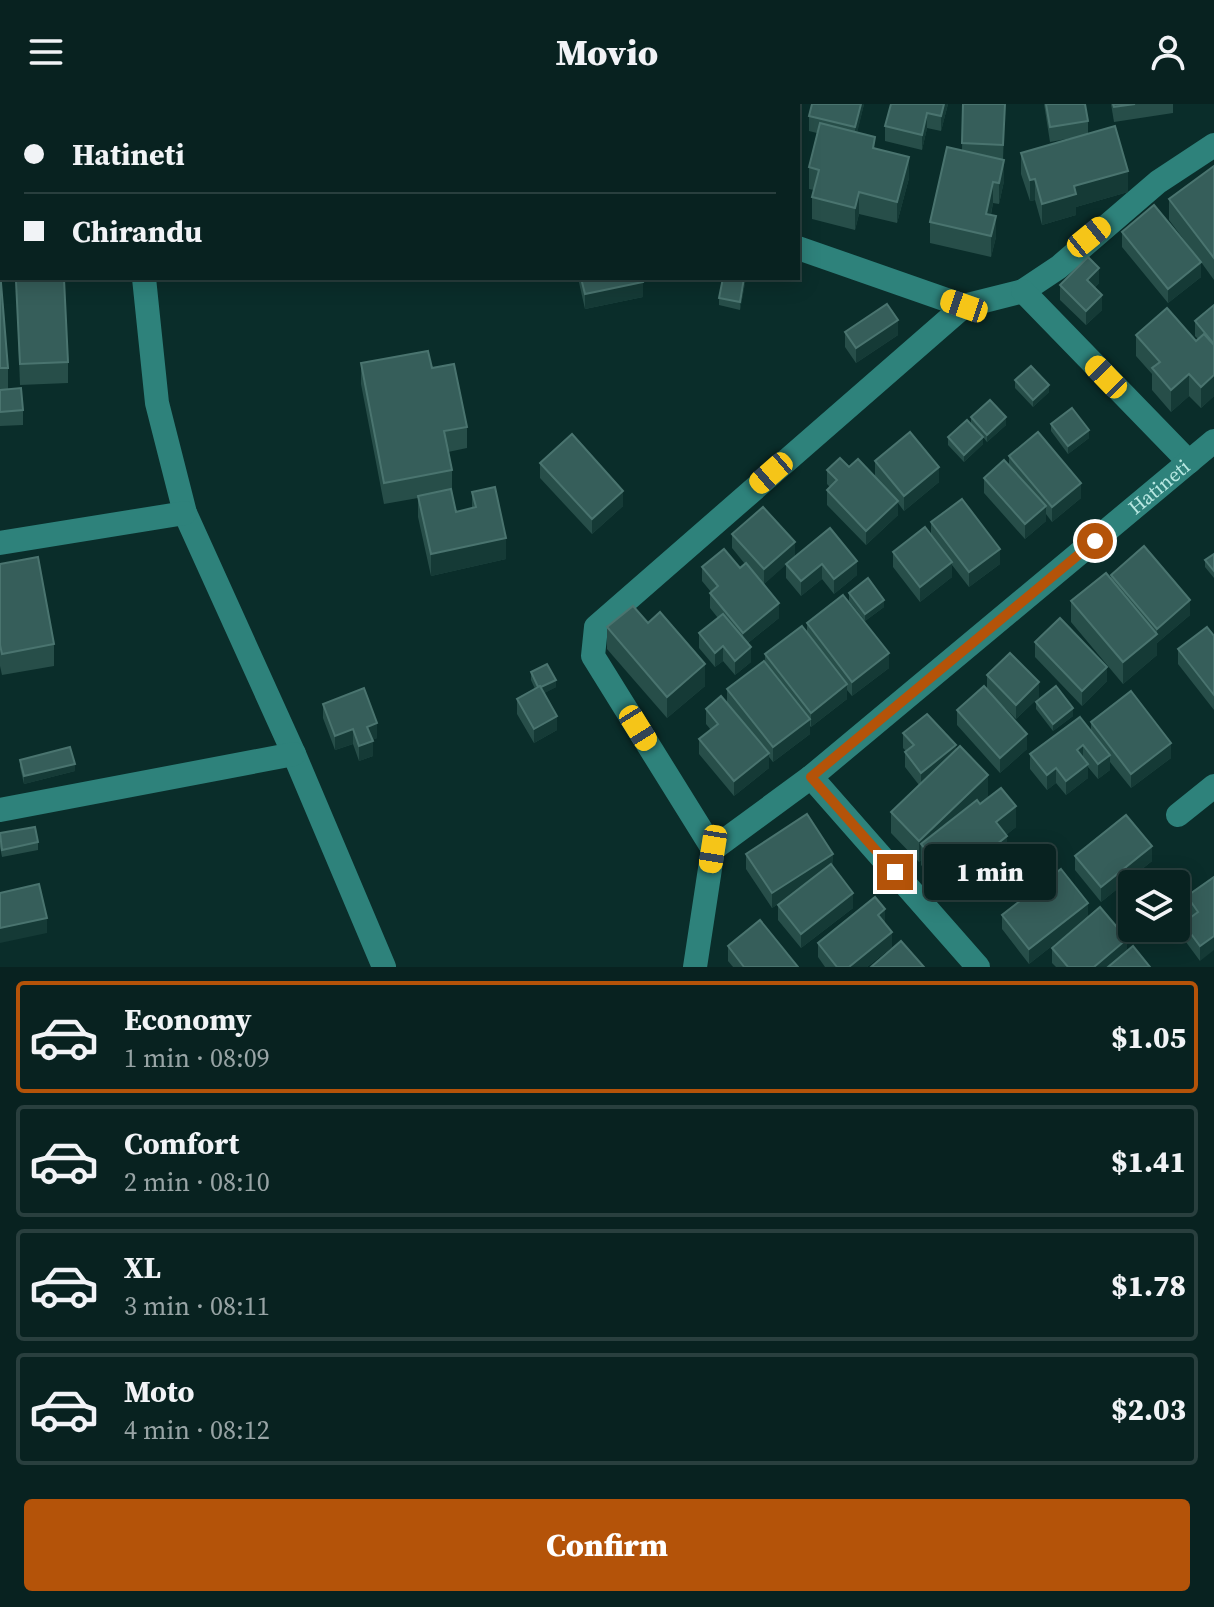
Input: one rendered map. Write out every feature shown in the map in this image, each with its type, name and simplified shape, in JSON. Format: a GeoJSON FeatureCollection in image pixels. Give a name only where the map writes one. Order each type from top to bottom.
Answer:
{"type":"FeatureCollection","features":[{"type":"Feature","properties":{"kind":"street"},"geometry":{"type":"LineString","coordinates":[[695,967],[713,849],[593,656],[596,627],[964,306],[1023,291],[1059,267],[1158,182],[1214,145]]}},
{"type":"Feature","properties":{"kind":"street"},"geometry":{"type":"LineString","coordinates":[[800,249],[964,306]]}},
{"type":"Feature","properties":{"kind":"street"},"geometry":{"type":"LineString","coordinates":[[144,280],[157,403],[185,513],[294,754],[384,967]]}},
{"type":"Feature","properties":{"kind":"street"},"geometry":{"type":"LineString","coordinates":[[1023,291],[1189,462]]}},
{"type":"Feature","properties":{"kind":"street","name":"Hatineti"},"geometry":{"type":"LineString","coordinates":[[713,849],[811,777],[1214,441]]}},
{"type":"Feature","properties":{"kind":"street"},"geometry":{"type":"LineString","coordinates":[[0,543],[185,513]]}},
{"type":"Feature","properties":{"kind":"street"},"geometry":{"type":"LineString","coordinates":[[0,810],[294,754]]}},
{"type":"Feature","properties":{"kind":"street"},"geometry":{"type":"LineString","coordinates":[[811,777],[978,967]]}},
{"type":"Feature","properties":{"kind":"street"},"geometry":{"type":"LineString","coordinates":[[1178,815],[1214,786]]}},
{"type":"Feature","properties":{"kind":"building"},"geometry":{"type":"Polygon","coordinates":[[[812,104],[861,104],[855,127],[809,116],[812,104]]]}},
{"type":"Feature","properties":{"kind":"building"},"geometry":{"type":"Polygon","coordinates":[[[891,104],[944,104],[941,116],[927,113],[922,135],[885,126],[891,104]]]}},
{"type":"Feature","properties":{"kind":"building"},"geometry":{"type":"Polygon","coordinates":[[[963,104],[1005,104],[1003,145],[962,143],[963,104]]]}},
{"type":"Feature","properties":{"kind":"building"},"geometry":{"type":"Polygon","coordinates":[[[1046,104],[1085,104],[1088,121],[1050,127],[1046,104]]]}},
{"type":"Feature","properties":{"kind":"building"},"geometry":{"type":"Polygon","coordinates":[[[820,123],[875,137],[873,148],[909,157],[897,202],[859,192],[855,208],[812,197],[819,170],[809,167],[820,123]]]}},
{"type":"Feature","properties":{"kind":"building"},"geometry":{"type":"Polygon","coordinates":[[[1115,126],[1128,171],[1074,186],[1076,194],[1042,204],[1035,179],[1030,180],[1021,153],[1115,126]]]}},
{"type":"Feature","properties":{"kind":"building"},"geometry":{"type":"Polygon","coordinates":[[[947,147],[1004,160],[999,183],[993,182],[986,214],[996,216],[991,236],[930,222],[947,147]]]}},
{"type":"Feature","properties":{"kind":"building"},"geometry":{"type":"Polygon","coordinates":[[[1214,166],[1214,258],[1169,199],[1214,166]]]}},
{"type":"Feature","properties":{"kind":"building"},"geometry":{"type":"Polygon","coordinates":[[[1154,205],[1201,262],[1168,289],[1122,232],[1154,205]]]}},
{"type":"Feature","properties":{"kind":"building"},"geometry":{"type":"Polygon","coordinates":[[[1088,257],[1099,268],[1087,280],[1102,295],[1086,311],[1060,285],[1088,257]]]}},
{"type":"Feature","properties":{"kind":"building"},"geometry":{"type":"Polygon","coordinates":[[[64,280],[68,362],[20,364],[16,281],[64,280]]]}},
{"type":"Feature","properties":{"kind":"building"},"geometry":{"type":"Polygon","coordinates":[[[582,280],[643,282],[585,294],[582,280]]]}},
{"type":"Feature","properties":{"kind":"building"},"geometry":{"type":"Polygon","coordinates":[[[723,280],[744,280],[740,302],[719,298],[723,280]]]}},
{"type":"Feature","properties":{"kind":"building"},"geometry":{"type":"Polygon","coordinates":[[[1,283],[8,368],[0,368],[1,283]]]}},
{"type":"Feature","properties":{"kind":"building"},"geometry":{"type":"Polygon","coordinates":[[[887,304],[898,320],[856,348],[845,332],[887,304]]]}},
{"type":"Feature","properties":{"kind":"building"},"geometry":{"type":"Polygon","coordinates":[[[1214,305],[1214,344],[1195,321],[1214,305]]]}},
{"type":"Feature","properties":{"kind":"building"},"geometry":{"type":"Polygon","coordinates":[[[1167,308],[1196,341],[1204,334],[1214,345],[1214,375],[1201,387],[1189,374],[1171,390],[1152,368],[1160,362],[1136,335],[1167,308]]]}},
{"type":"Feature","properties":{"kind":"building"},"geometry":{"type":"Polygon","coordinates":[[[428,351],[432,368],[454,364],[467,427],[444,431],[452,470],[384,483],[361,363],[428,351]]]}},
{"type":"Feature","properties":{"kind":"building"},"geometry":{"type":"Polygon","coordinates":[[[1031,366],[1049,385],[1033,400],[1015,380],[1031,366]]]}},
{"type":"Feature","properties":{"kind":"building"},"geometry":{"type":"Polygon","coordinates":[[[21,388],[23,410],[0,412],[0,390],[21,388]]]}},
{"type":"Feature","properties":{"kind":"building"},"geometry":{"type":"Polygon","coordinates":[[[990,400],[1006,417],[987,435],[971,417],[990,400]]]}},
{"type":"Feature","properties":{"kind":"building"},"geometry":{"type":"Polygon","coordinates":[[[1072,408],[1089,430],[1068,446],[1051,424],[1072,408]]]}},
{"type":"Feature","properties":{"kind":"building"},"geometry":{"type":"Polygon","coordinates":[[[967,420],[983,437],[964,455],[948,437],[967,420]]]}},
{"type":"Feature","properties":{"kind":"building"},"geometry":{"type":"Polygon","coordinates":[[[910,432],[939,467],[904,496],[875,461],[910,432]]]}},
{"type":"Feature","properties":{"kind":"building"},"geometry":{"type":"Polygon","coordinates":[[[1038,432],[1081,483],[1052,507],[1009,456],[1038,432]]]}},
{"type":"Feature","properties":{"kind":"building"},"geometry":{"type":"Polygon","coordinates":[[[572,434],[623,491],[592,519],[540,463],[572,434]]]}},
{"type":"Feature","properties":{"kind":"building"},"geometry":{"type":"Polygon","coordinates":[[[840,458],[849,467],[858,459],[898,501],[866,531],[827,490],[837,480],[827,470],[840,458]]]}},
{"type":"Feature","properties":{"kind":"building"},"geometry":{"type":"Polygon","coordinates":[[[1004,460],[1046,506],[1025,524],[984,478],[1004,460]]]}},
{"type":"Feature","properties":{"kind":"building"},"geometry":{"type":"Polygon","coordinates":[[[495,487],[506,538],[431,554],[418,496],[451,489],[456,512],[476,507],[472,492],[495,487]]]}},
{"type":"Feature","properties":{"kind":"building"},"geometry":{"type":"Polygon","coordinates":[[[962,499],[1000,549],[969,572],[931,522],[962,499]]]}},
{"type":"Feature","properties":{"kind":"building"},"geometry":{"type":"Polygon","coordinates":[[[763,507],[795,542],[764,569],[732,534],[763,507]]]}},
{"type":"Feature","properties":{"kind":"building"},"geometry":{"type":"Polygon","coordinates":[[[925,527],[952,562],[920,587],[893,552],[925,527]]]}},
{"type":"Feature","properties":{"kind":"building"},"geometry":{"type":"Polygon","coordinates":[[[830,528],[857,561],[834,579],[822,564],[801,581],[786,564],[830,528]]]}},
{"type":"Feature","properties":{"kind":"building"},"geometry":{"type":"Polygon","coordinates":[[[1144,546],[1190,600],[1157,629],[1111,575],[1144,546]]]}},
{"type":"Feature","properties":{"kind":"building"},"geometry":{"type":"Polygon","coordinates":[[[724,549],[740,568],[746,563],[779,603],[743,633],[710,593],[718,586],[702,567],[724,549]]]}},
{"type":"Feature","properties":{"kind":"building"},"geometry":{"type":"Polygon","coordinates":[[[1214,554],[1214,571],[1205,560],[1214,554]]]}},
{"type":"Feature","properties":{"kind":"building"},"geometry":{"type":"Polygon","coordinates":[[[38,557],[54,644],[2,654],[0,564],[38,557]]]}},
{"type":"Feature","properties":{"kind":"building"},"geometry":{"type":"Polygon","coordinates":[[[1106,573],[1157,634],[1123,662],[1071,601],[1106,573]]]}},
{"type":"Feature","properties":{"kind":"building"},"geometry":{"type":"Polygon","coordinates":[[[868,578],[884,600],[865,614],[849,593],[868,578]]]}},
{"type":"Feature","properties":{"kind":"building"},"geometry":{"type":"Polygon","coordinates":[[[843,595],[889,653],[852,682],[807,623],[843,595]]]}},
{"type":"Feature","properties":{"kind":"building"},"geometry":{"type":"Polygon","coordinates":[[[633,606],[648,623],[660,612],[705,664],[667,697],[607,627],[633,606]]]}},
{"type":"Feature","properties":{"kind":"building"},"geometry":{"type":"Polygon","coordinates":[[[723,614],[751,647],[735,661],[723,646],[715,653],[699,633],[723,614]]]}},
{"type":"Feature","properties":{"kind":"building"},"geometry":{"type":"Polygon","coordinates":[[[1060,618],[1107,667],[1082,691],[1035,642],[1060,618]]]}},
{"type":"Feature","properties":{"kind":"building"},"geometry":{"type":"Polygon","coordinates":[[[802,626],[847,684],[811,713],[765,654],[802,626]]]}},
{"type":"Feature","properties":{"kind":"building"},"geometry":{"type":"Polygon","coordinates":[[[1207,627],[1214,636],[1214,695],[1178,649],[1207,627]]]}},
{"type":"Feature","properties":{"kind":"building"},"geometry":{"type":"Polygon","coordinates":[[[1010,653],[1039,682],[1016,705],[987,675],[1010,653]]]}},
{"type":"Feature","properties":{"kind":"building"},"geometry":{"type":"Polygon","coordinates":[[[764,661],[810,719],[773,747],[727,689],[764,661]]]}},
{"type":"Feature","properties":{"kind":"building"},"geometry":{"type":"Polygon","coordinates":[[[547,664],[556,680],[538,687],[531,672],[547,664]]]}},
{"type":"Feature","properties":{"kind":"building"},"geometry":{"type":"Polygon","coordinates":[[[540,686],[557,716],[534,729],[517,699],[540,686]]]}},
{"type":"Feature","properties":{"kind":"building"},"geometry":{"type":"Polygon","coordinates":[[[984,686],[1027,734],[1000,758],[957,710],[984,686]]]}},
{"type":"Feature","properties":{"kind":"building"},"geometry":{"type":"Polygon","coordinates":[[[1056,686],[1073,708],[1053,724],[1036,702],[1056,686]]]}},
{"type":"Feature","properties":{"kind":"building"},"geometry":{"type":"Polygon","coordinates":[[[364,688],[377,723],[367,727],[373,741],[359,746],[353,729],[335,736],[323,704],[364,688]]]}},
{"type":"Feature","properties":{"kind":"building"},"geometry":{"type":"Polygon","coordinates":[[[1131,691],[1171,743],[1131,774],[1091,722],[1131,691]]]}},
{"type":"Feature","properties":{"kind":"building"},"geometry":{"type":"Polygon","coordinates":[[[721,696],[769,753],[734,781],[699,739],[718,724],[706,709],[721,696]]]}},
{"type":"Feature","properties":{"kind":"building"},"geometry":{"type":"Polygon","coordinates":[[[927,714],[956,745],[921,773],[905,752],[914,745],[903,733],[927,714]]]}},
{"type":"Feature","properties":{"kind":"building"},"geometry":{"type":"Polygon","coordinates":[[[1080,717],[1110,755],[1098,764],[1083,745],[1077,750],[1088,764],[1066,781],[1056,768],[1047,775],[1030,754],[1080,717]]]}},
{"type":"Feature","properties":{"kind":"building"},"geometry":{"type":"Polygon","coordinates":[[[960,746],[988,775],[919,841],[891,812],[960,746]]]}},
{"type":"Feature","properties":{"kind":"building"},"geometry":{"type":"Polygon","coordinates":[[[70,747],[75,764],[24,776],[20,760],[70,747]]]}},
{"type":"Feature","properties":{"kind":"building"},"geometry":{"type":"Polygon","coordinates":[[[1001,788],[1016,806],[996,822],[1007,836],[951,881],[921,844],[977,800],[980,804],[1001,788]]]}},
{"type":"Feature","properties":{"kind":"building"},"geometry":{"type":"Polygon","coordinates":[[[807,814],[833,854],[772,893],[746,854],[807,814]]]}},
{"type":"Feature","properties":{"kind":"building"},"geometry":{"type":"Polygon","coordinates":[[[1126,815],[1152,846],[1118,870],[1101,887],[1075,856],[1126,815]]]}},
{"type":"Feature","properties":{"kind":"building"},"geometry":{"type":"Polygon","coordinates":[[[35,827],[38,842],[2,850],[0,833],[35,827]]]}},
{"type":"Feature","properties":{"kind":"building"},"geometry":{"type":"Polygon","coordinates":[[[831,864],[853,893],[801,934],[778,905],[831,864]]]}},
{"type":"Feature","properties":{"kind":"building"},"geometry":{"type":"Polygon","coordinates":[[[1061,869],[1088,903],[1029,949],[1002,915],[1061,869]]]}},
{"type":"Feature","properties":{"kind":"building"},"geometry":{"type":"Polygon","coordinates":[[[1214,877],[1214,936],[1200,946],[1190,932],[1190,918],[1198,912],[1190,900],[1190,894],[1214,877]]]}},
{"type":"Feature","properties":{"kind":"building"},"geometry":{"type":"Polygon","coordinates":[[[39,884],[47,918],[0,928],[0,893],[39,884]]]}},
{"type":"Feature","properties":{"kind":"building"},"geometry":{"type":"Polygon","coordinates":[[[875,897],[885,909],[878,915],[892,932],[849,967],[837,967],[818,943],[875,897]]]}},
{"type":"Feature","properties":{"kind":"building"},"geometry":{"type":"Polygon","coordinates":[[[1100,907],[1118,928],[1118,942],[1123,942],[1094,967],[1068,967],[1052,948],[1100,907]]]}},
{"type":"Feature","properties":{"kind":"building"},"geometry":{"type":"Polygon","coordinates":[[[760,920],[798,967],[744,967],[728,946],[760,920]]]}},
{"type":"Feature","properties":{"kind":"building"},"geometry":{"type":"Polygon","coordinates":[[[901,941],[924,967],[871,967],[901,941]]]}},
{"type":"Feature","properties":{"kind":"building"},"geometry":{"type":"Polygon","coordinates":[[[1133,946],[1150,967],[1108,967],[1133,946]]]}},
{"type":"Feature","properties":{"kind":"route"},"geometry":{"type":"LineString","coordinates":[[895,872],[811,777],[1095,541]]}}]}
